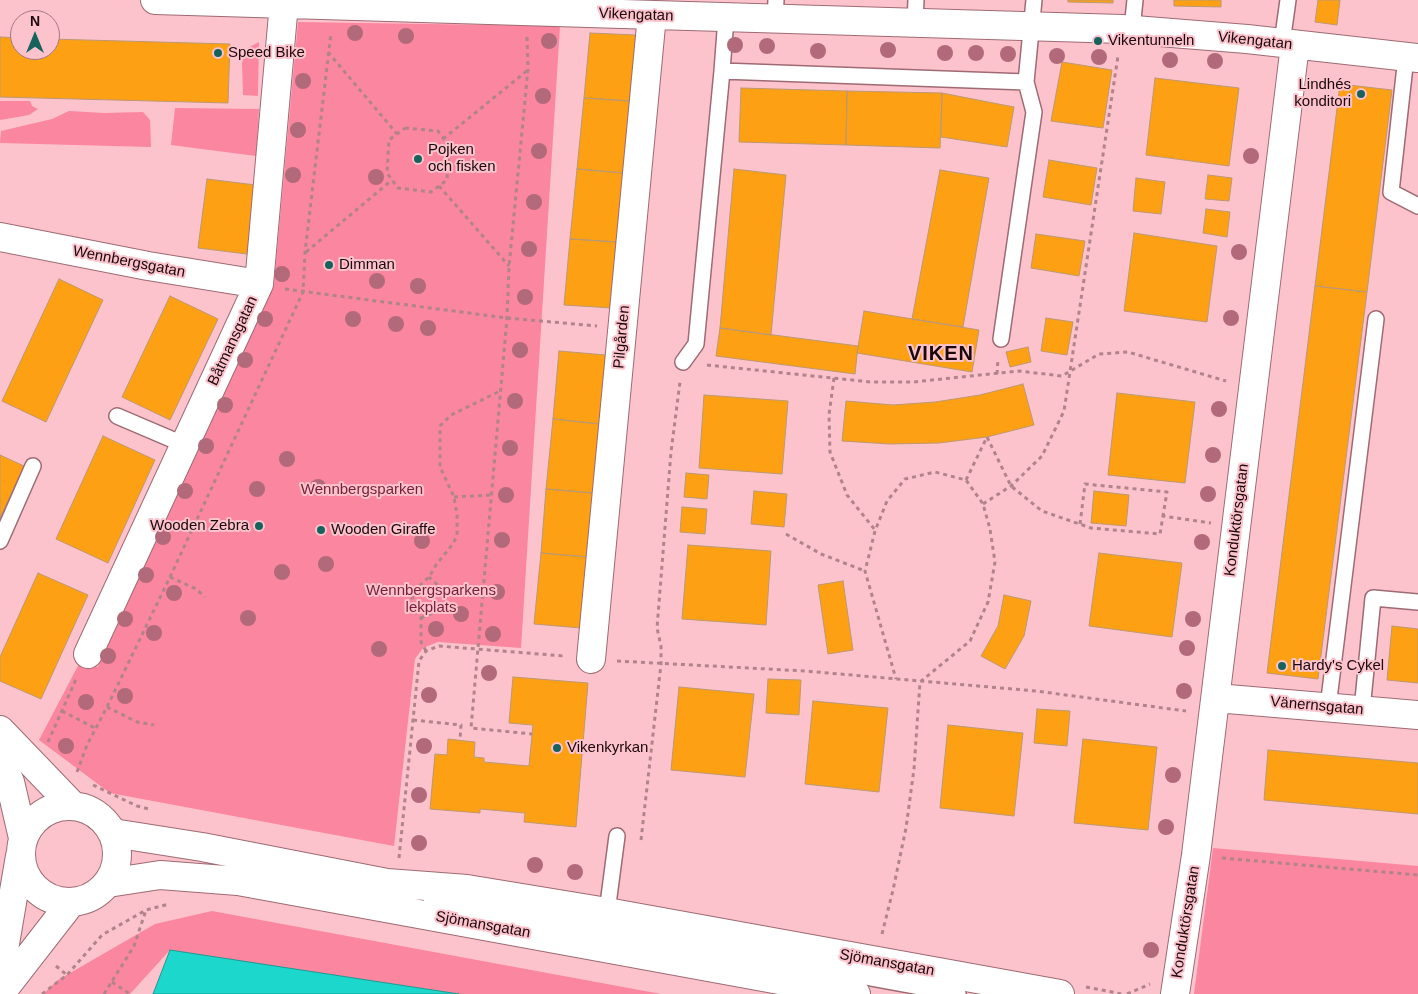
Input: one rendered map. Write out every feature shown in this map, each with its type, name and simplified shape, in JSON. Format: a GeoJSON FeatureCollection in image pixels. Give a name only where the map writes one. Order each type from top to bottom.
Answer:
{"type":"FeatureCollection","features":[{"type":"Feature","properties":{"kind":"street","name":"Vikengatan"},"geometry":{"type":"LineString","coordinates":[[155,0],[477,5],[526,11],[652,15],[692,8],[726,18],[775,9],[1033,13],[1127,29],[1412,58]]}},
{"type":"Feature","properties":{"kind":"street","name":"Båtmansgatan"},"geometry":{"type":"LineString","coordinates":[[88,654],[259,284],[284,3]]}},
{"type":"Feature","properties":{"kind":"street","name":"Pilgården"},"geometry":{"type":"LineString","coordinates":[[591,659],[652,15]]}},
{"type":"Feature","properties":{"kind":"street","name":"Konduktörsgatan"},"geometry":{"type":"LineString","coordinates":[[1175,994],[1196,856],[1254,384],[1288,44]]}},
{"type":"Feature","properties":{"kind":"street","name":"Wennbergsgatan"},"geometry":{"type":"LineString","coordinates":[[1,240],[259,284]]}},
{"type":"Feature","properties":{"kind":"street","name":"Vänernsgatan"},"geometry":{"type":"LineString","coordinates":[[1215,706],[1328,707],[1418,715]]}},
{"type":"Feature","properties":{"kind":"street"},"geometry":{"type":"LineString","coordinates":[[0,730],[73,806]]}},
{"type":"Feature","properties":{"kind":"street"},"geometry":{"type":"LineString","coordinates":[[0,760],[10,782],[22,845],[22,866],[27,879],[37,890],[50,899],[70,904],[89,898],[108,883],[117,859],[113,833],[103,820],[89,810],[73,806],[60,806],[48,810],[37,817],[29,827],[22,845],[0,973]]}},
{"type":"Feature","properties":{"kind":"street","name":"Sjömansgatan"},"geometry":{"type":"LineString","coordinates":[[113,833],[387,883],[468,889],[607,912],[1060,994]]}},
{"type":"Feature","properties":{"kind":"street","name":"Sjömansgatan"},"geometry":{"type":"LineString","coordinates":[[108,883],[160,875],[238,881],[856,994]]}},
{"type":"Feature","properties":{"kind":"street"},"geometry":{"type":"LineString","coordinates":[[0,994],[70,904]]}},
{"type":"Feature","properties":{"kind":"lane"},"geometry":{"type":"LineString","coordinates":[[1127,29],[1135,0]]}},
{"type":"Feature","properties":{"kind":"lane"},"geometry":{"type":"LineString","coordinates":[[1288,0],[1288,44]]}},
{"type":"Feature","properties":{"kind":"lane"},"geometry":{"type":"LineString","coordinates":[[1001,339],[1034,112],[1026,82],[1033,13]]}},
{"type":"Feature","properties":{"kind":"lane"},"geometry":{"type":"LineString","coordinates":[[683,362],[696,344],[726,18]]}},
{"type":"Feature","properties":{"kind":"lane"},"geometry":{"type":"LineString","coordinates":[[1412,58],[1391,192],[1418,206]]}},
{"type":"Feature","properties":{"kind":"lane"},"geometry":{"type":"LineString","coordinates":[[722,71],[1026,82]]}},
{"type":"Feature","properties":{"kind":"lane"},"geometry":{"type":"LineString","coordinates":[[1328,707],[1376,319]]}},
{"type":"Feature","properties":{"kind":"lane"},"geometry":{"type":"LineString","coordinates":[[116,416],[185,445]]}},
{"type":"Feature","properties":{"kind":"lane"},"geometry":{"type":"LineString","coordinates":[[0,541],[33,466]]}},
{"type":"Feature","properties":{"kind":"lane"},"geometry":{"type":"LineString","coordinates":[[1362,710],[1373,598],[1418,602]]}},
{"type":"Feature","properties":{"kind":"lane"},"geometry":{"type":"LineString","coordinates":[[607,912],[618,836]]}},
{"type":"Feature","properties":{"kind":"lane","name":"Sjömansgatan"},"geometry":{"type":"LineString","coordinates":[[387,883],[466,907],[594,927],[958,994]]}},
{"type":"Feature","properties":{"kind":"path"},"geometry":{"type":"LineString","coordinates":[[76,778],[95,728],[108,706],[170,577],[303,292],[305,252],[327,51],[336,4]]}},
{"type":"Feature","properties":{"kind":"path"},"geometry":{"type":"LineString","coordinates":[[526,11],[528,69],[509,267],[507,318],[471,728],[532,734]]}},
{"type":"Feature","properties":{"kind":"path"},"geometry":{"type":"LineString","coordinates":[[983,504],[1011,486],[1042,456],[1064,411],[1127,29]]}},
{"type":"Feature","properties":{"kind":"path"},"geometry":{"type":"LineString","coordinates":[[327,51],[397,134]]}},
{"type":"Feature","properties":{"kind":"path"},"geometry":{"type":"LineString","coordinates":[[444,138],[528,69]]}},
{"type":"Feature","properties":{"kind":"path"},"geometry":{"type":"LineString","coordinates":[[405,128],[438,131],[449,146],[447,180],[431,192],[398,188],[387,173],[389,140],[397,134],[405,128]]}},
{"type":"Feature","properties":{"kind":"path"},"geometry":{"type":"LineString","coordinates":[[305,252],[392,180]]}},
{"type":"Feature","properties":{"kind":"path"},"geometry":{"type":"LineString","coordinates":[[439,186],[509,267]]}},
{"type":"Feature","properties":{"kind":"path"},"geometry":{"type":"LineString","coordinates":[[259,284],[303,292],[507,318],[622,329]]}},
{"type":"Feature","properties":{"kind":"path"},"geometry":{"type":"LineString","coordinates":[[641,840],[661,664],[661,646],[657,628],[671,452],[683,362],[871,382],[913,382],[1019,371],[1062,376],[1099,354],[1128,352],[1226,381],[1254,384]]}},
{"type":"Feature","properties":{"kind":"path"},"geometry":{"type":"LineString","coordinates":[[834,378],[828,415],[830,452],[847,495],[875,531]]}},
{"type":"Feature","properties":{"kind":"path"},"geometry":{"type":"LineString","coordinates":[[426,651],[421,642],[421,618],[413,608],[414,590],[429,578],[457,536],[458,515],[454,497],[440,467],[440,426],[451,415],[500,390]]}},
{"type":"Feature","properties":{"kind":"path"},"geometry":{"type":"LineString","coordinates":[[966,480],[987,437],[1011,486],[1042,511],[1091,528],[1160,534],[1166,492],[1085,484],[1080,524]]}},
{"type":"Feature","properties":{"kind":"path"},"geometry":{"type":"LineString","coordinates":[[880,941],[894,890],[906,828],[914,769],[920,682],[970,641],[988,602],[996,562],[983,504],[966,480],[935,472],[906,479],[887,501],[875,531],[864,571],[896,680]]}},
{"type":"Feature","properties":{"kind":"path"},"geometry":{"type":"LineString","coordinates":[[454,497],[491,495]]}},
{"type":"Feature","properties":{"kind":"path"},"geometry":{"type":"LineString","coordinates":[[1163,516],[1237,526]]}},
{"type":"Feature","properties":{"kind":"path"},"geometry":{"type":"LineString","coordinates":[[786,534],[821,554],[864,571]]}},
{"type":"Feature","properties":{"kind":"path"},"geometry":{"type":"LineString","coordinates":[[170,577],[196,589],[206,596]]}},
{"type":"Feature","properties":{"kind":"path"},"geometry":{"type":"LineString","coordinates":[[429,578],[443,590],[463,587],[482,588]]}},
{"type":"Feature","properties":{"kind":"path"},"geometry":{"type":"LineString","coordinates":[[421,618],[435,612],[439,607],[442,603],[443,590]]}},
{"type":"Feature","properties":{"kind":"path"},"geometry":{"type":"LineString","coordinates":[[399,859],[420,661],[426,651],[439,646],[661,664],[805,672],[1215,706]]}},
{"type":"Feature","properties":{"kind":"path"},"geometry":{"type":"LineString","coordinates":[[46,746],[88,654]]}},
{"type":"Feature","properties":{"kind":"path"},"geometry":{"type":"LineString","coordinates":[[108,706],[137,722],[154,725]]}},
{"type":"Feature","properties":{"kind":"path"},"geometry":{"type":"LineString","coordinates":[[62,711],[95,728]]}},
{"type":"Feature","properties":{"kind":"path"},"geometry":{"type":"LineString","coordinates":[[413,720],[461,725],[460,740]]}},
{"type":"Feature","properties":{"kind":"path"},"geometry":{"type":"LineString","coordinates":[[1196,856],[1418,875]]}},
{"type":"Feature","properties":{"kind":"path"},"geometry":{"type":"LineString","coordinates":[[42,994],[67,975],[102,935],[146,910],[171,904]]}},
{"type":"Feature","properties":{"kind":"path"},"geometry":{"type":"LineString","coordinates":[[104,994],[134,946],[146,910]]}},
{"type":"Feature","properties":{"kind":"path"},"geometry":{"type":"LineString","coordinates":[[112,982],[130,994]]}},
{"type":"Feature","properties":{"kind":"green space","name":"Wennbergsparken"},"geometry":{"type":"Polygon","coordinates":[[[298,22],[560,26],[521,648],[438,642],[423,648],[415,659],[394,846],[110,793],[39,740],[81,660],[98,667],[184,475],[274,284],[298,22]]]}},
{"type":"Feature","properties":{"kind":"green space"},"geometry":{"type":"Polygon","coordinates":[[[259,42],[258,96],[243,95],[242,63],[246,49],[259,42]]]}},
{"type":"Feature","properties":{"kind":"green space"},"geometry":{"type":"Polygon","coordinates":[[[0,101],[30,101],[32,106],[38,109],[29,115],[0,120],[0,101]]]}},
{"type":"Feature","properties":{"kind":"green space"},"geometry":{"type":"Polygon","coordinates":[[[175,108],[259,109],[256,156],[171,145],[175,108]]]}},
{"type":"Feature","properties":{"kind":"green space"},"geometry":{"type":"Polygon","coordinates":[[[69,111],[104,113],[143,112],[150,120],[151,147],[0,143],[1,131],[52,119],[69,111]]]}},
{"type":"Feature","properties":{"kind":"green space"},"geometry":{"type":"Polygon","coordinates":[[[1213,848],[1418,866],[1418,994],[1194,994],[1213,848]]]}},
{"type":"Feature","properties":{"kind":"green space"},"geometry":{"type":"Polygon","coordinates":[[[212,911],[661,994],[459,994],[170,950],[130,994],[43,994],[58,980],[155,924],[212,911]]]}},
{"type":"Feature","properties":{"kind":"water"},"geometry":{"type":"Polygon","coordinates":[[[170,950],[459,994],[153,994],[170,950]]]}},
{"type":"Feature","properties":{"kind":"building"},"geometry":{"type":"Polygon","coordinates":[[[1068,0],[1113,0],[1113,3],[1068,2],[1068,0]]]}},
{"type":"Feature","properties":{"kind":"building"},"geometry":{"type":"Polygon","coordinates":[[[1174,0],[1221,0],[1221,7],[1174,6],[1174,0]]]}},
{"type":"Feature","properties":{"kind":"building"},"geometry":{"type":"Polygon","coordinates":[[[1318,0],[1340,0],[1337,25],[1315,22],[1318,0]]]}},
{"type":"Feature","properties":{"kind":"building"},"geometry":{"type":"Polygon","coordinates":[[[590,33],[636,35],[630,101],[584,98],[590,33]]]}},
{"type":"Feature","properties":{"kind":"building"},"geometry":{"type":"Polygon","coordinates":[[[0,37],[10,38],[10,60],[60,60],[60,39],[230,44],[228,103],[0,97],[0,37]]]}},
{"type":"Feature","properties":{"kind":"building"},"geometry":{"type":"Polygon","coordinates":[[[1062,62],[1112,70],[1103,128],[1051,121],[1062,62]]]}},
{"type":"Feature","properties":{"kind":"building"},"geometry":{"type":"Polygon","coordinates":[[[1155,78],[1239,88],[1229,166],[1146,155],[1155,78]]]}},
{"type":"Feature","properties":{"kind":"building"},"geometry":{"type":"Polygon","coordinates":[[[1340,84],[1392,90],[1367,292],[1315,286],[1340,84]]]}},
{"type":"Feature","properties":{"kind":"building"},"geometry":{"type":"Polygon","coordinates":[[[741,88],[847,91],[846,145],[739,142],[741,88]]]}},
{"type":"Feature","properties":{"kind":"building"},"geometry":{"type":"Polygon","coordinates":[[[847,91],[942,93],[940,148],[846,145],[847,91]]]}},
{"type":"Feature","properties":{"kind":"building"},"geometry":{"type":"Polygon","coordinates":[[[942,93],[1014,107],[1007,147],[941,137],[942,93]]]}},
{"type":"Feature","properties":{"kind":"building"},"geometry":{"type":"Polygon","coordinates":[[[584,98],[630,101],[624,173],[577,169],[584,98]]]}},
{"type":"Feature","properties":{"kind":"building"},"geometry":{"type":"Polygon","coordinates":[[[1049,160],[1097,168],[1091,205],[1043,197],[1049,160]]]}},
{"type":"Feature","properties":{"kind":"building"},"geometry":{"type":"Polygon","coordinates":[[[577,169],[624,173],[618,242],[570,239],[577,169]]]}},
{"type":"Feature","properties":{"kind":"building"},"geometry":{"type":"Polygon","coordinates":[[[734,169],[786,175],[771,335],[720,328],[734,169]]]}},
{"type":"Feature","properties":{"kind":"building"},"geometry":{"type":"Polygon","coordinates":[[[940,170],[989,178],[963,327],[912,319],[940,170]]]}},
{"type":"Feature","properties":{"kind":"building"},"geometry":{"type":"Polygon","coordinates":[[[1208,175],[1232,178],[1229,201],[1205,199],[1208,175]]]}},
{"type":"Feature","properties":{"kind":"building"},"geometry":{"type":"Polygon","coordinates":[[[1136,178],[1165,182],[1161,214],[1133,211],[1136,178]]]}},
{"type":"Feature","properties":{"kind":"building"},"geometry":{"type":"Polygon","coordinates":[[[207,179],[256,185],[247,254],[198,248],[207,179]]]}},
{"type":"Feature","properties":{"kind":"building"},"geometry":{"type":"Polygon","coordinates":[[[1206,209],[1230,212],[1227,237],[1203,233],[1206,209]]]}},
{"type":"Feature","properties":{"kind":"building"},"geometry":{"type":"Polygon","coordinates":[[[1134,233],[1217,246],[1207,322],[1124,311],[1134,233]]]}},
{"type":"Feature","properties":{"kind":"building"},"geometry":{"type":"Polygon","coordinates":[[[1036,234],[1085,241],[1079,276],[1031,268],[1036,234]]]}},
{"type":"Feature","properties":{"kind":"building"},"geometry":{"type":"Polygon","coordinates":[[[570,239],[618,242],[612,308],[564,305],[570,239]]]}},
{"type":"Feature","properties":{"kind":"building"},"geometry":{"type":"Polygon","coordinates":[[[59,279],[103,300],[46,422],[2,401],[59,279]]]}},
{"type":"Feature","properties":{"kind":"building"},"geometry":{"type":"Polygon","coordinates":[[[1315,286],[1367,292],[1318,679],[1267,673],[1315,286]]]}},
{"type":"Feature","properties":{"kind":"building"},"geometry":{"type":"Polygon","coordinates":[[[170,296],[218,319],[170,420],[122,397],[170,296]]]}},
{"type":"Feature","properties":{"kind":"building"},"geometry":{"type":"Polygon","coordinates":[[[864,311],[979,330],[972,372],[857,353],[864,311]]]}},
{"type":"Feature","properties":{"kind":"building"},"geometry":{"type":"Polygon","coordinates":[[[1046,318],[1073,322],[1067,355],[1041,351],[1046,318]]]}},
{"type":"Feature","properties":{"kind":"building"},"geometry":{"type":"Polygon","coordinates":[[[720,328],[858,346],[855,374],[716,356],[720,328]]]}},
{"type":"Feature","properties":{"kind":"building"},"geometry":{"type":"Polygon","coordinates":[[[1028,347],[1031,362],[1010,367],[1006,352],[1028,347]]]}},
{"type":"Feature","properties":{"kind":"building"},"geometry":{"type":"Polygon","coordinates":[[[559,351],[606,355],[600,424],[553,419],[559,351]]]}},
{"type":"Feature","properties":{"kind":"building"},"geometry":{"type":"Polygon","coordinates":[[[1023,384],[1034,425],[987,437],[939,443],[890,444],[842,441],[846,401],[893,405],[935,402],[980,395],[1023,384]]]}},
{"type":"Feature","properties":{"kind":"building"},"geometry":{"type":"Polygon","coordinates":[[[1117,393],[1195,402],[1185,483],[1108,475],[1117,393]]]}},
{"type":"Feature","properties":{"kind":"building"},"geometry":{"type":"Polygon","coordinates":[[[704,395],[788,401],[782,474],[699,468],[704,395]]]}},
{"type":"Feature","properties":{"kind":"building"},"geometry":{"type":"Polygon","coordinates":[[[553,419],[600,424],[593,493],[546,489],[553,419]]]}},
{"type":"Feature","properties":{"kind":"building"},"geometry":{"type":"Polygon","coordinates":[[[103,436],[155,460],[108,563],[56,539],[103,436]]]}},
{"type":"Feature","properties":{"kind":"building"},"geometry":{"type":"Polygon","coordinates":[[[0,455],[24,466],[0,518],[0,455]]]}},
{"type":"Feature","properties":{"kind":"building"},"geometry":{"type":"Polygon","coordinates":[[[686,473],[709,475],[707,499],[684,497],[686,473]]]}},
{"type":"Feature","properties":{"kind":"building"},"geometry":{"type":"Polygon","coordinates":[[[546,489],[593,493],[588,557],[541,553],[546,489]]]}},
{"type":"Feature","properties":{"kind":"building"},"geometry":{"type":"Polygon","coordinates":[[[754,491],[787,494],[784,527],[751,524],[754,491]]]}},
{"type":"Feature","properties":{"kind":"building"},"geometry":{"type":"Polygon","coordinates":[[[1094,491],[1129,495],[1126,526],[1091,523],[1094,491]]]}},
{"type":"Feature","properties":{"kind":"building"},"geometry":{"type":"Polygon","coordinates":[[[682,507],[707,509],[705,534],[680,532],[682,507]]]}},
{"type":"Feature","properties":{"kind":"building"},"geometry":{"type":"Polygon","coordinates":[[[688,545],[771,551],[766,625],[682,619],[688,545]]]}},
{"type":"Feature","properties":{"kind":"building"},"geometry":{"type":"Polygon","coordinates":[[[541,553],[588,557],[581,628],[534,624],[541,553]]]}},
{"type":"Feature","properties":{"kind":"building"},"geometry":{"type":"Polygon","coordinates":[[[1099,553],[1182,563],[1172,637],[1089,626],[1099,553]]]}},
{"type":"Feature","properties":{"kind":"building"},"geometry":{"type":"Polygon","coordinates":[[[38,573],[88,595],[41,699],[0,681],[0,657],[38,573]]]}},
{"type":"Feature","properties":{"kind":"building"},"geometry":{"type":"Polygon","coordinates":[[[843,581],[853,650],[828,654],[818,585],[843,581]]]}},
{"type":"Feature","properties":{"kind":"building"},"geometry":{"type":"Polygon","coordinates":[[[1004,595],[1031,601],[1024,636],[1005,669],[981,656],[998,626],[1004,595]]]}},
{"type":"Feature","properties":{"kind":"building"},"geometry":{"type":"Polygon","coordinates":[[[1392,626],[1418,629],[1418,683],[1387,680],[1392,626]]]}},
{"type":"Feature","properties":{"kind":"building","name":"Vikenkyrkan"},"geometry":{"type":"Polygon","coordinates":[[[513,677],[588,683],[576,827],[524,822],[525,813],[480,809],[480,813],[430,809],[435,754],[447,755],[448,739],[475,742],[474,757],[484,758],[484,762],[529,766],[533,725],[509,723],[513,677]]]}},
{"type":"Feature","properties":{"kind":"building"},"geometry":{"type":"Polygon","coordinates":[[[768,679],[801,680],[799,715],[766,713],[768,679]]]}},
{"type":"Feature","properties":{"kind":"building"},"geometry":{"type":"Polygon","coordinates":[[[679,687],[754,694],[745,777],[671,770],[679,687]]]}},
{"type":"Feature","properties":{"kind":"building"},"geometry":{"type":"Polygon","coordinates":[[[813,701],[888,708],[879,792],[805,784],[813,701]]]}},
{"type":"Feature","properties":{"kind":"building"},"geometry":{"type":"Polygon","coordinates":[[[1037,709],[1070,711],[1067,746],[1034,743],[1037,709]]]}},
{"type":"Feature","properties":{"kind":"building"},"geometry":{"type":"Polygon","coordinates":[[[948,725],[1023,733],[1014,816],[940,808],[948,725]]]}},
{"type":"Feature","properties":{"kind":"building"},"geometry":{"type":"Polygon","coordinates":[[[1083,739],[1157,747],[1148,830],[1074,823],[1083,739]]]}},
{"type":"Feature","properties":{"kind":"building"},"geometry":{"type":"Polygon","coordinates":[[[1268,750],[1418,763],[1418,814],[1264,800],[1268,750]]]}},
{"type":"Feature","properties":{"kind":"place","name":"Vikentunneln"},"geometry":{"type":"Point","coordinates":[1098,41]}},
{"type":"Feature","properties":{"kind":"place","name":"Speed Bike"},"geometry":{"type":"Point","coordinates":[218,53]}},
{"type":"Feature","properties":{"kind":"place","name":"Lindhés konditori"},"geometry":{"type":"Point","coordinates":[1361,94]}},
{"type":"Feature","properties":{"kind":"place","name":"Pojken och fisken"},"geometry":{"type":"Point","coordinates":[418,159]}},
{"type":"Feature","properties":{"kind":"place","name":"Dimman"},"geometry":{"type":"Point","coordinates":[329,265]}},
{"type":"Feature","properties":{"kind":"place","name":"Wooden Zebra"},"geometry":{"type":"Point","coordinates":[259,526]}},
{"type":"Feature","properties":{"kind":"place","name":"Wooden Giraffe"},"geometry":{"type":"Point","coordinates":[321,530]}},
{"type":"Feature","properties":{"kind":"place","name":"Hardy's Cykel"},"geometry":{"type":"Point","coordinates":[1282,666]}},
{"type":"Feature","properties":{"kind":"place","name":"Vikenkyrkan"},"geometry":{"type":"Point","coordinates":[557,748]}},
{"type":"Feature","properties":{"kind":"district","name":"VIKEN"},"geometry":{"type":"Point","coordinates":[941,354]}},
{"type":"Feature","properties":{"kind":"park label","name":"Wennbergsparkens lekplats"},"geometry":{"type":"Point","coordinates":[431,600]}}]}
